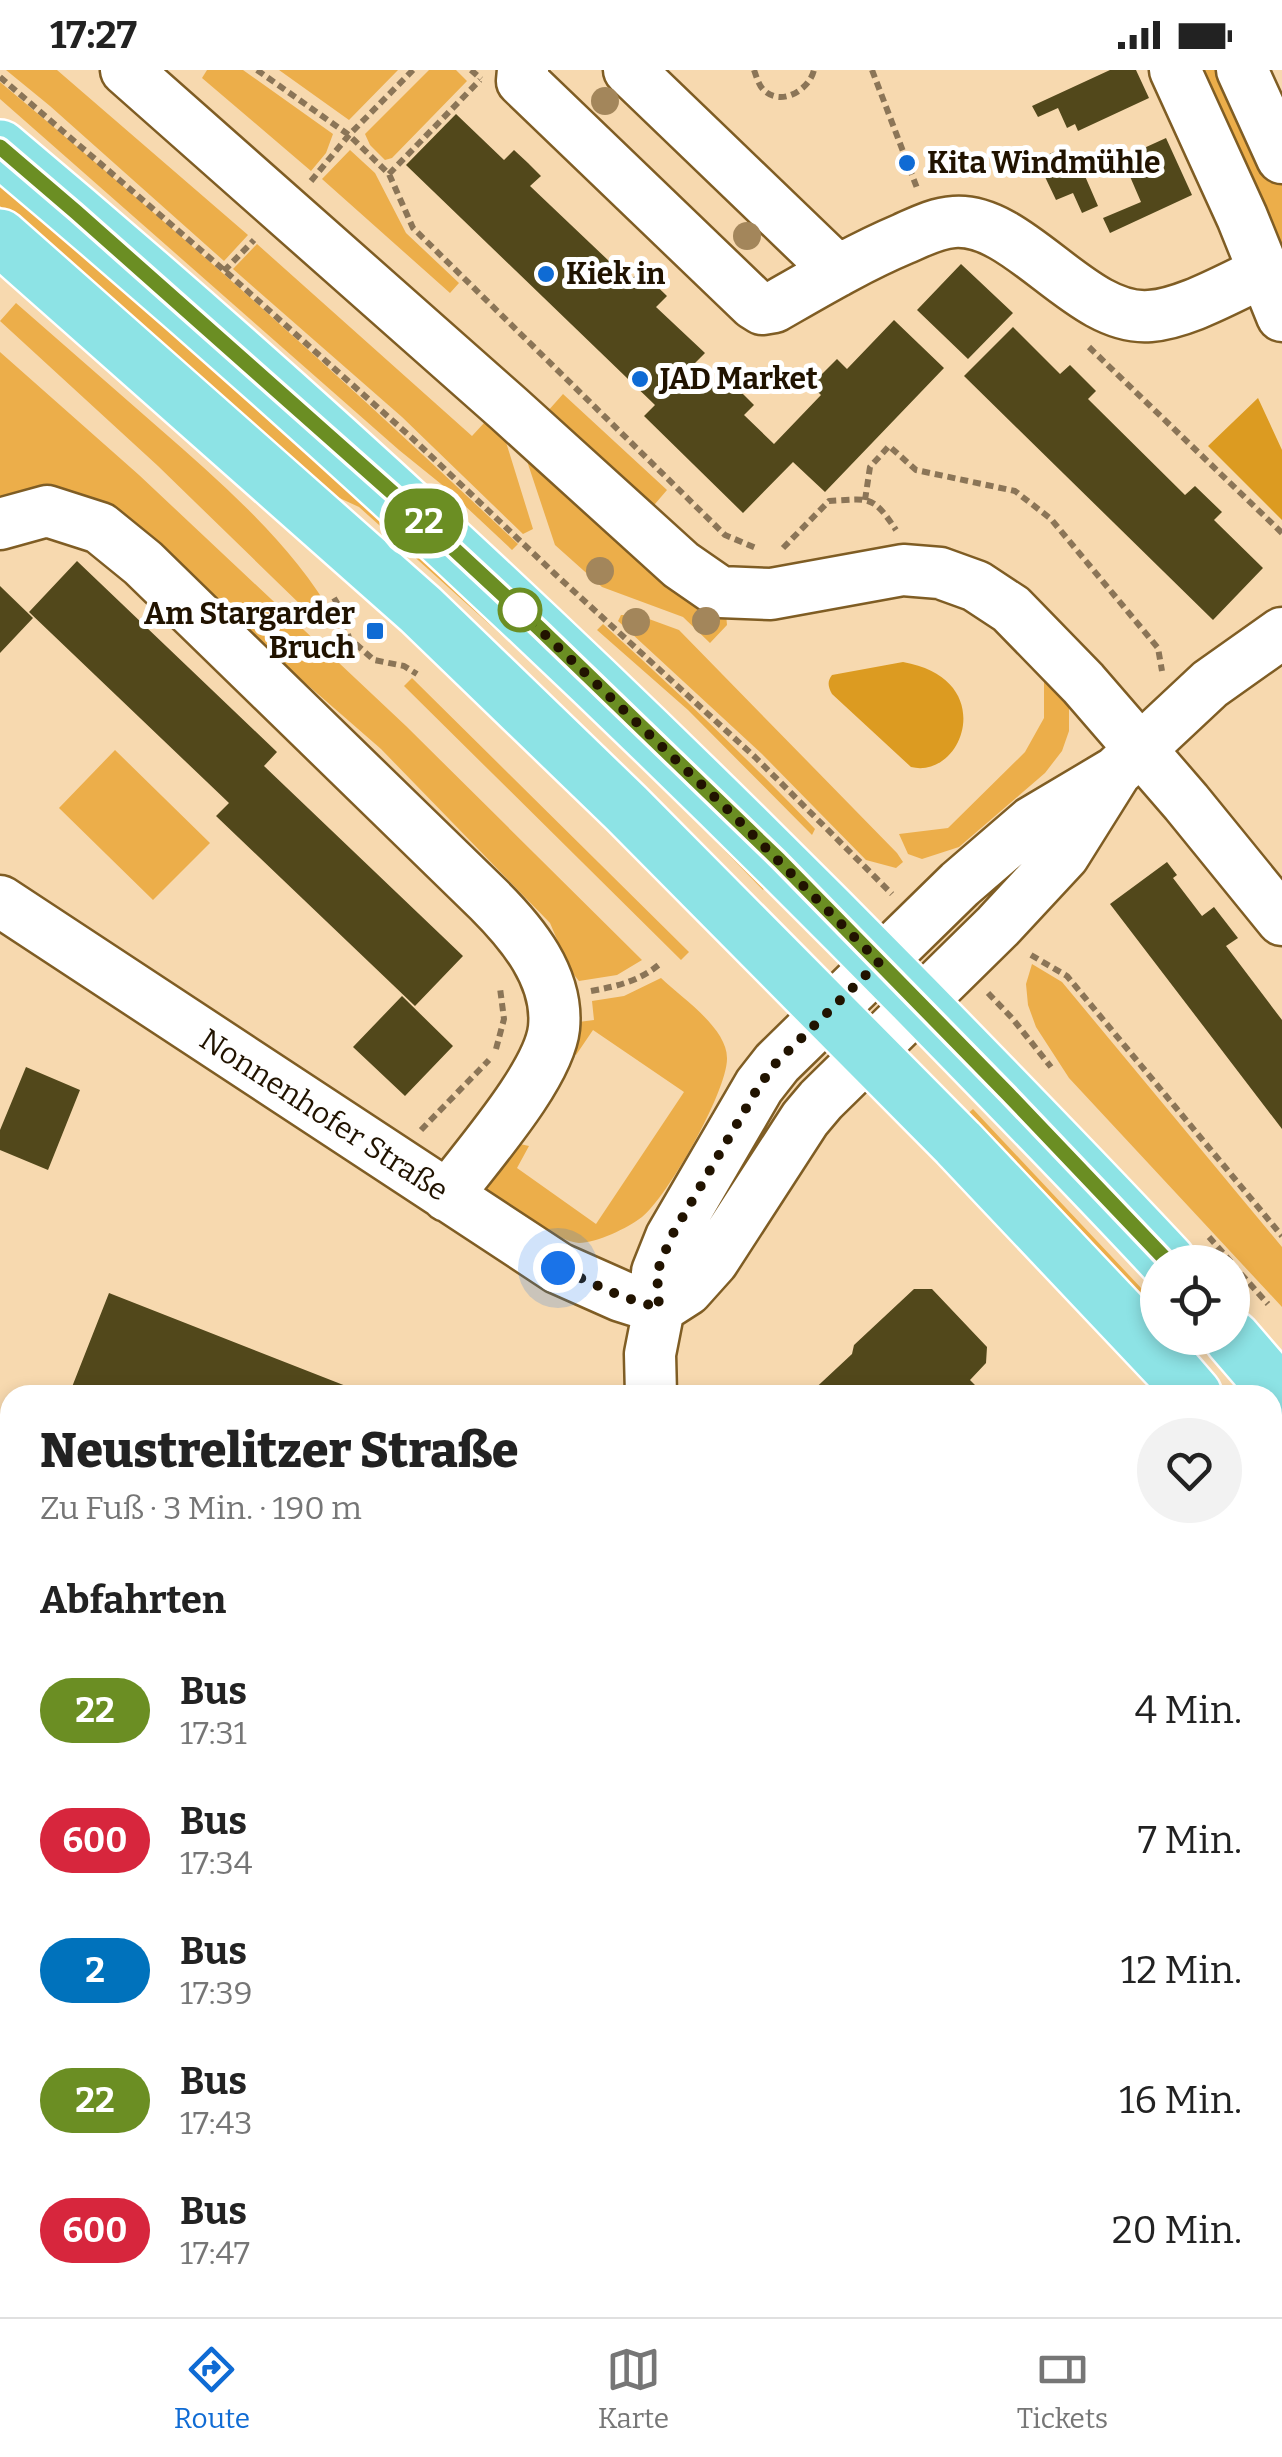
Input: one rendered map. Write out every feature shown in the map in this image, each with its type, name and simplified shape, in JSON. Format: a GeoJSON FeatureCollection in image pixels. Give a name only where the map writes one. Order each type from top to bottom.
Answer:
{"type":"FeatureCollection","features":[{"type":"Feature","properties":{"kind":"main road"},"geometry":{"type":"LineString","coordinates":[[0,148],[468,561],[675,758],[879,962],[1152,1245]]}},
{"type":"Feature","properties":{"kind":"main road"},"geometry":{"type":"LineString","coordinates":[[0,237],[421,610],[626,808],[984,1171],[1185,1385]]}},
{"type":"Feature","properties":{"kind":"main road"},"geometry":{"type":"LineString","coordinates":[[1251,1322],[1277,1385]]}},
{"type":"Feature","properties":{"kind":"street"},"geometry":{"type":"LineString","coordinates":[[126,70],[681,565],[720,592],[770,594],[903,570],[940,573],[976,586],[1010,610],[1083,683],[1128,760],[1282,920]]}},
{"type":"Feature","properties":{"kind":"street"},"geometry":{"type":"LineString","coordinates":[[628,70],[838,271]]}},
{"type":"Feature","properties":{"kind":"street"},"geometry":{"type":"LineString","coordinates":[[502,75],[522,81],[762,309],[774,307],[877,250],[932,226],[954,222],[974,223],[996,232],[1120,313],[1148,317],[1273,294],[1175,70]]}},
{"type":"Feature","properties":{"kind":"street"},"geometry":{"type":"LineString","coordinates":[[1242,70],[1282,158]]}},
{"type":"Feature","properties":{"kind":"street"},"geometry":{"type":"LineString","coordinates":[[0,524],[47,511],[100,528],[144,563],[498,909],[528,944],[544,973],[552,1001],[554,1028],[547,1052],[533,1081],[447,1196]]}},
{"type":"Feature","properties":{"kind":"street"},"geometry":{"type":"LineString","coordinates":[[650,1385],[650,1354],[659,1308],[657,1272],[671,1237],[776,1063],[960,884],[1032,822],[1128,760],[1210,684],[1282,633]]}},
{"type":"Feature","properties":{"kind":"street"},"geometry":{"type":"LineString","coordinates":[[659,1308],[687,1290],[713,1261],[820,1100],[998,926],[1064,855],[1128,760]]}},
{"type":"Feature","properties":{"kind":"street","name":"Nonnenhofer Straße"},"geometry":{"type":"LineString","coordinates":[[0,901],[558,1268],[659,1308]]}},
{"type":"Feature","properties":{"kind":"path"},"geometry":{"type":"LineString","coordinates":[[257,70],[350,135],[389,174],[413,228],[724,535],[758,550]]}},
{"type":"Feature","properties":{"kind":"path"},"geometry":{"type":"LineString","coordinates":[[284,208],[412,70]]}},
{"type":"Feature","properties":{"kind":"path"},"geometry":{"type":"LineString","coordinates":[[754,70],[762,90],[773,96],[786,96],[802,90],[814,70]]}},
{"type":"Feature","properties":{"kind":"path"},"geometry":{"type":"LineString","coordinates":[[872,70],[932,226]]}},
{"type":"Feature","properties":{"kind":"path"},"geometry":{"type":"LineString","coordinates":[[389,174],[502,75]]}},
{"type":"Feature","properties":{"kind":"path"},"geometry":{"type":"LineString","coordinates":[[0,77],[398,425],[756,757],[874,876]]}},
{"type":"Feature","properties":{"kind":"path"},"geometry":{"type":"LineString","coordinates":[[1120,313],[1088,348],[1282,532]]}},
{"type":"Feature","properties":{"kind":"path"},"geometry":{"type":"LineString","coordinates":[[865,500],[870,467],[889,446],[916,470],[1016,491],[1051,519],[1158,648],[1163,677]]}},
{"type":"Feature","properties":{"kind":"path"},"geometry":{"type":"LineString","coordinates":[[775,557],[828,501],[865,500],[881,508],[897,531],[903,570]]}},
{"type":"Feature","properties":{"kind":"path"},"geometry":{"type":"LineString","coordinates":[[349,638],[374,660]]}},
{"type":"Feature","properties":{"kind":"path"},"geometry":{"type":"LineString","coordinates":[[1025,952],[1066,976],[1282,1236]]}},
{"type":"Feature","properties":{"kind":"path"},"geometry":{"type":"LineString","coordinates":[[622,986],[648,974],[660,963]]}},
{"type":"Feature","properties":{"kind":"path"},"geometry":{"type":"LineString","coordinates":[[396,1162],[411,1140],[485,1066],[497,1048],[504,1019],[500,988]]}},
{"type":"Feature","properties":{"kind":"shaded area"},"geometry":{"type":"Polygon","coordinates":[[[6,70],[57,70],[248,235],[224,261],[6,70]]]}},
{"type":"Feature","properties":{"kind":"shaded area"},"geometry":{"type":"Polygon","coordinates":[[[207,70],[243,70],[333,134],[326,153],[311,171],[202,78],[207,70]]]}},
{"type":"Feature","properties":{"kind":"shaded area"},"geometry":{"type":"Polygon","coordinates":[[[279,70],[398,70],[349,120],[279,70]]]}},
{"type":"Feature","properties":{"kind":"shaded area"},"geometry":{"type":"Polygon","coordinates":[[[429,70],[456,70],[467,81],[392,158],[385,160],[365,134],[429,70]]]}},
{"type":"Feature","properties":{"kind":"shaded area"},"geometry":{"type":"Polygon","coordinates":[[[1192,70],[1230,70],[1282,185],[1282,270],[1192,70]]]}},
{"type":"Feature","properties":{"kind":"shaded area"},"geometry":{"type":"Polygon","coordinates":[[[0,82],[263,309],[518,544],[512,550],[0,99],[0,82]]]}},
{"type":"Feature","properties":{"kind":"shaded area"},"geometry":{"type":"Polygon","coordinates":[[[350,150],[375,173],[406,233],[459,283],[450,293],[322,179],[350,150]]]}},
{"type":"Feature","properties":{"kind":"shaded area"},"geometry":{"type":"Polygon","coordinates":[[[0,181],[536,660],[770,881],[763,890],[538,668],[359,507],[322,490],[0,206],[0,181]]]}},
{"type":"Feature","properties":{"kind":"shaded area"},"geometry":{"type":"Polygon","coordinates":[[[257,244],[472,436],[496,410],[533,529],[523,534],[402,417],[233,269],[257,244]]]}},
{"type":"Feature","properties":{"kind":"shaded area"},"geometry":{"type":"Polygon","coordinates":[[[16,303],[256,517],[318,592],[335,619],[328,626],[305,609],[158,466],[0,321],[16,303]]]}},
{"type":"Feature","properties":{"kind":"shaded area"},"geometry":{"type":"Polygon","coordinates":[[[0,352],[139,475],[406,726],[642,960],[617,975],[579,981],[570,970],[550,923],[381,749],[154,551],[0,510],[0,352]]]}},
{"type":"Feature","properties":{"kind":"shaded area"},"geometry":{"type":"Polygon","coordinates":[[[563,394],[667,490],[643,518],[539,421],[563,394]]]}},
{"type":"Feature","properties":{"kind":"shaded area"},"geometry":{"type":"Polygon","coordinates":[[[1258,398],[1282,450],[1282,520],[1208,446],[1258,398]]]}},
{"type":"Feature","properties":{"kind":"shaded area"},"geometry":{"type":"Polygon","coordinates":[[[516,428],[726,614],[727,625],[710,643],[683,617],[602,587],[555,545],[516,428]]]}},
{"type":"Feature","properties":{"kind":"shaded area"},"geometry":{"type":"Polygon","coordinates":[[[621,615],[638,615],[679,630],[903,862],[896,868],[866,860],[762,754],[618,621],[621,615]]]}},
{"type":"Feature","properties":{"kind":"shaded area"},"geometry":{"type":"Polygon","coordinates":[[[603,624],[763,776],[815,829],[812,835],[688,710],[597,630],[603,624]]]}},
{"type":"Feature","properties":{"kind":"shaded area"},"geometry":{"type":"Polygon","coordinates":[[[903,662],[933,672],[952,687],[962,706],[963,726],[957,744],[930,767],[911,767],[832,694],[829,686],[832,675],[903,662]]]}},
{"type":"Feature","properties":{"kind":"shaded area"},"geometry":{"type":"Polygon","coordinates":[[[1044,666],[1069,696],[1069,731],[1062,751],[1045,773],[959,847],[922,859],[908,854],[899,834],[948,828],[1025,752],[1044,718],[1044,666]]]}},
{"type":"Feature","properties":{"kind":"shaded area"},"geometry":{"type":"Polygon","coordinates":[[[412,678],[689,952],[681,960],[404,686],[412,678]]]}},
{"type":"Feature","properties":{"kind":"shaded area"},"geometry":{"type":"Polygon","coordinates":[[[115,750],[210,843],[153,900],[59,808],[115,750]]]}},
{"type":"Feature","properties":{"kind":"shaded area"},"geometry":{"type":"Polygon","coordinates":[[[1032,964],[1062,982],[1282,1247],[1282,1307],[1250,1273],[1250,1245],[1224,1245],[1069,1078],[1036,1027],[1026,984],[1032,964]]]}},
{"type":"Feature","properties":{"kind":"shaded area"},"geometry":{"type":"Polygon","coordinates":[[[661,978],[702,1014],[720,1036],[727,1058],[718,1094],[680,1167],[642,1217],[594,1240],[568,1241],[473,1183],[511,1142],[529,1146],[517,1168],[596,1224],[684,1092],[593,1030],[576,1055],[569,1048],[563,1024],[594,1020],[592,1001],[624,996],[661,978]]]}},
{"type":"Feature","properties":{"kind":"shaded area"},"geometry":{"type":"Polygon","coordinates":[[[973,1109],[1140,1287],[1140,1302],[963,1118],[973,1109]]]}},
{"type":"Feature","properties":{"kind":"building"},"geometry":{"type":"Polygon","coordinates":[[[1110,70],[1136,70],[1149,98],[1078,131],[1075,124],[1067,128],[1058,108],[1038,117],[1032,106],[1110,70]]]}},
{"type":"Feature","properties":{"kind":"building"},"geometry":{"type":"Polygon","coordinates":[[[456,114],[504,160],[514,150],[528,163],[541,176],[530,186],[630,281],[640,270],[667,296],[656,307],[705,353],[693,365],[718,389],[728,379],[754,405],[744,415],[774,444],[821,395],[811,385],[837,359],[847,369],[894,320],[944,368],[825,492],[793,462],[743,513],[644,416],[655,405],[406,165],[456,114]]]}},
{"type":"Feature","properties":{"kind":"building"},"geometry":{"type":"Polygon","coordinates":[[[1166,138],[1192,195],[1110,233],[1103,218],[1141,202],[1122,158],[1166,138]]]}},
{"type":"Feature","properties":{"kind":"building"},"geometry":{"type":"Polygon","coordinates":[[[1062,148],[1078,160],[1098,206],[1082,213],[1073,193],[1056,200],[1037,160],[1062,148]]]}},
{"type":"Feature","properties":{"kind":"building"},"geometry":{"type":"Polygon","coordinates":[[[961,264],[1013,313],[968,359],[917,310],[961,264]]]}},
{"type":"Feature","properties":{"kind":"building"},"geometry":{"type":"Polygon","coordinates":[[[1013,327],[1060,374],[1070,365],[1096,391],[1088,399],[1185,495],[1195,486],[1222,512],[1214,520],[1263,568],[1213,620],[964,376],[1013,327]]]}},
{"type":"Feature","properties":{"kind":"building"},"geometry":{"type":"Polygon","coordinates":[[[77,561],[277,752],[264,766],[463,956],[415,1006],[216,816],[229,803],[29,612],[77,561]]]}},
{"type":"Feature","properties":{"kind":"building"},"geometry":{"type":"Polygon","coordinates":[[[0,586],[33,618],[0,653],[0,586]]]}},
{"type":"Feature","properties":{"kind":"building"},"geometry":{"type":"Polygon","coordinates":[[[1167,862],[1177,875],[1173,878],[1202,916],[1214,907],[1238,938],[1226,946],[1282,1020],[1282,1129],[1110,904],[1167,862]]]}},
{"type":"Feature","properties":{"kind":"building"},"geometry":{"type":"Polygon","coordinates":[[[402,996],[453,1046],[405,1096],[353,1047],[402,996]]]}},
{"type":"Feature","properties":{"kind":"building"},"geometry":{"type":"Polygon","coordinates":[[[26,1067],[80,1090],[48,1170],[0,1150],[0,1130],[26,1067]]]}},
{"type":"Feature","properties":{"kind":"building"},"geometry":{"type":"Polygon","coordinates":[[[914,1289],[932,1289],[987,1347],[986,1363],[970,1380],[975,1385],[819,1385],[852,1354],[854,1345],[914,1289]]]}},
{"type":"Feature","properties":{"kind":"building"},"geometry":{"type":"Polygon","coordinates":[[[109,1293],[344,1385],[73,1385],[109,1293]]]}},
{"type":"Feature","properties":{"kind":"bus line","name":"22"},"geometry":{"type":"LineString","coordinates":[[0,147],[412,510],[540,629],[779,860],[1152,1245]]}},
{"type":"Feature","properties":{"kind":"place","name":"Kita Windmühle"},"geometry":{"type":"Point","coordinates":[907,163]}},
{"type":"Feature","properties":{"kind":"place","name":"Kiek in"},"geometry":{"type":"Point","coordinates":[546,274]}},
{"type":"Feature","properties":{"kind":"place","name":"JAD Market"},"geometry":{"type":"Point","coordinates":[640,379]}},
{"type":"Feature","properties":{"kind":"place","name":"Am Stargarder Bruch"},"geometry":{"type":"Point","coordinates":[375,631]}},
{"type":"Feature","properties":{"kind":"route"},"geometry":{"type":"LineString","coordinates":[[520,610],[513,604],[727,809],[879,962],[776,1063],[759,1086],[671,1237],[657,1272],[659,1308],[558,1268]]}}]}
